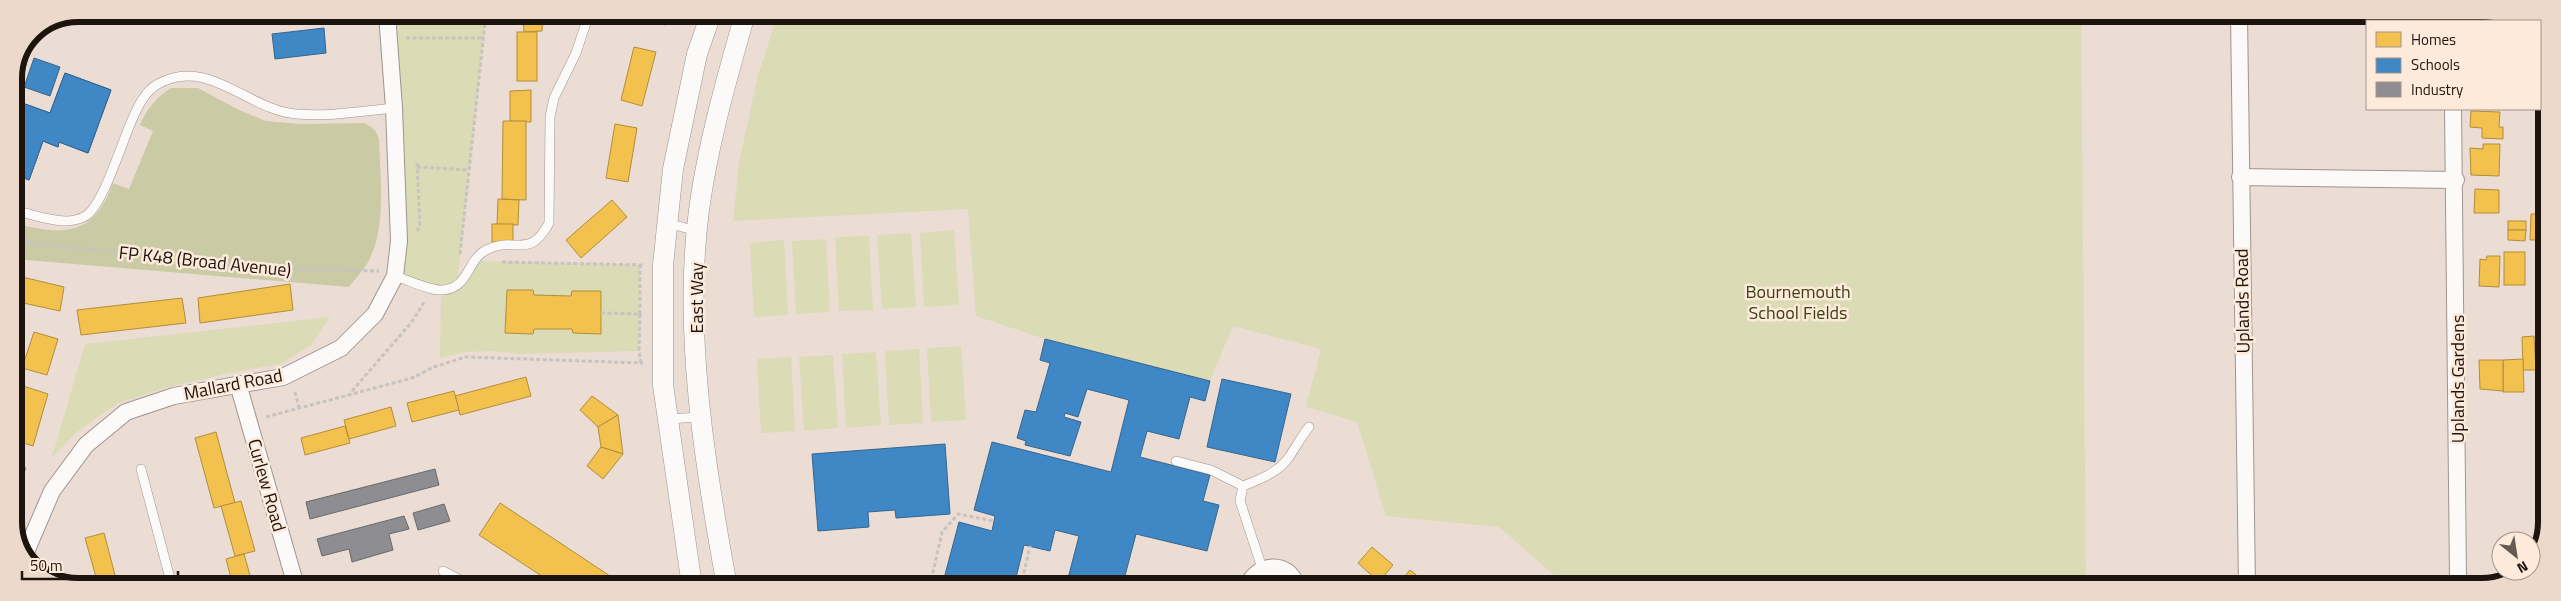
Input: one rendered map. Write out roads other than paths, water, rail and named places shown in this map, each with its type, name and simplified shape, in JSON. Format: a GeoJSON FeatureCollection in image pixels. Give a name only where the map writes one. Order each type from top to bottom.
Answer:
{"type":"FeatureCollection","features":[{"type":"Feature","properties":{"kind":"street","name":"Mallard Road"},"geometry":{"type":"LineString","coordinates":[[28,547],[52,491],[86,445],[126,412],[174,396],[283,377],[341,348],[375,314],[395,276],[399,242],[394,108],[387,22]]}},
{"type":"Feature","properties":{"kind":"street","name":"East Way"},"geometry":{"type":"LineString","coordinates":[[691,578],[663,386],[664,265],[673,169],[697,54],[708,22]]}},
{"type":"Feature","properties":{"kind":"street","name":"East Way"},"geometry":{"type":"LineString","coordinates":[[727,578],[711,494],[702,417],[696,336],[695,265],[699,209],[720,102],[743,22]]}},
{"type":"Feature","properties":{"kind":"street","name":"Uplands Road"},"geometry":{"type":"LineString","coordinates":[[2238,22],[2248,578]]}},
{"type":"Feature","properties":{"kind":"street","name":"Uplands Gardens"},"geometry":{"type":"LineString","coordinates":[[2453,110],[2456,180],[2458,578]]}},
{"type":"Feature","properties":{"kind":"street"},"geometry":{"type":"LineString","coordinates":[[2240,177],[2456,180]]}},
{"type":"Feature","properties":{"kind":"street","name":"Curlew Road"},"geometry":{"type":"LineString","coordinates":[[238,384],[294,578]]}},
{"type":"Feature","properties":{"kind":"street"},"geometry":{"type":"LineString","coordinates":[[1250,578],[1262,568],[1271,567],[1285,570],[1293,578]]}},
{"type":"Feature","properties":{"kind":"lane"},"geometry":{"type":"LineString","coordinates":[[395,276],[441,290],[457,285],[469,274],[474,261],[484,250],[496,246],[524,246],[534,243],[543,235],[549,224],[550,117],[554,98],[576,53],[586,22]]}},
{"type":"Feature","properties":{"kind":"lane"},"geometry":{"type":"LineString","coordinates":[[22,212],[65,221],[87,216],[98,203],[125,136],[144,97],[153,86],[169,78],[187,74],[203,77],[258,102],[294,114],[330,114],[394,108]]}},
{"type":"Feature","properties":{"kind":"lane"},"geometry":{"type":"LineString","coordinates":[[668,223],[697,231]]}},
{"type":"Feature","properties":{"kind":"lane"},"geometry":{"type":"LineString","coordinates":[[667,419],[702,417]]}},
{"type":"Feature","properties":{"kind":"lane"},"geometry":{"type":"LineString","coordinates":[[1176,461],[1211,470],[1243,486],[1264,478],[1280,467],[1289,458],[1297,441],[1309,427]]}},
{"type":"Feature","properties":{"kind":"lane"},"geometry":{"type":"LineString","coordinates":[[142,469],[170,578]]}},
{"type":"Feature","properties":{"kind":"lane"},"geometry":{"type":"LineString","coordinates":[[1243,486],[1240,501],[1262,568]]}},
{"type":"Feature","properties":{"kind":"lane"},"geometry":{"type":"LineString","coordinates":[[443,571],[457,578]]}},
{"type":"Feature","properties":{"kind":"park label","name":"Bournemouth School Fields"},"geometry":{"type":"Point","coordinates":[1798,301]}}]}
